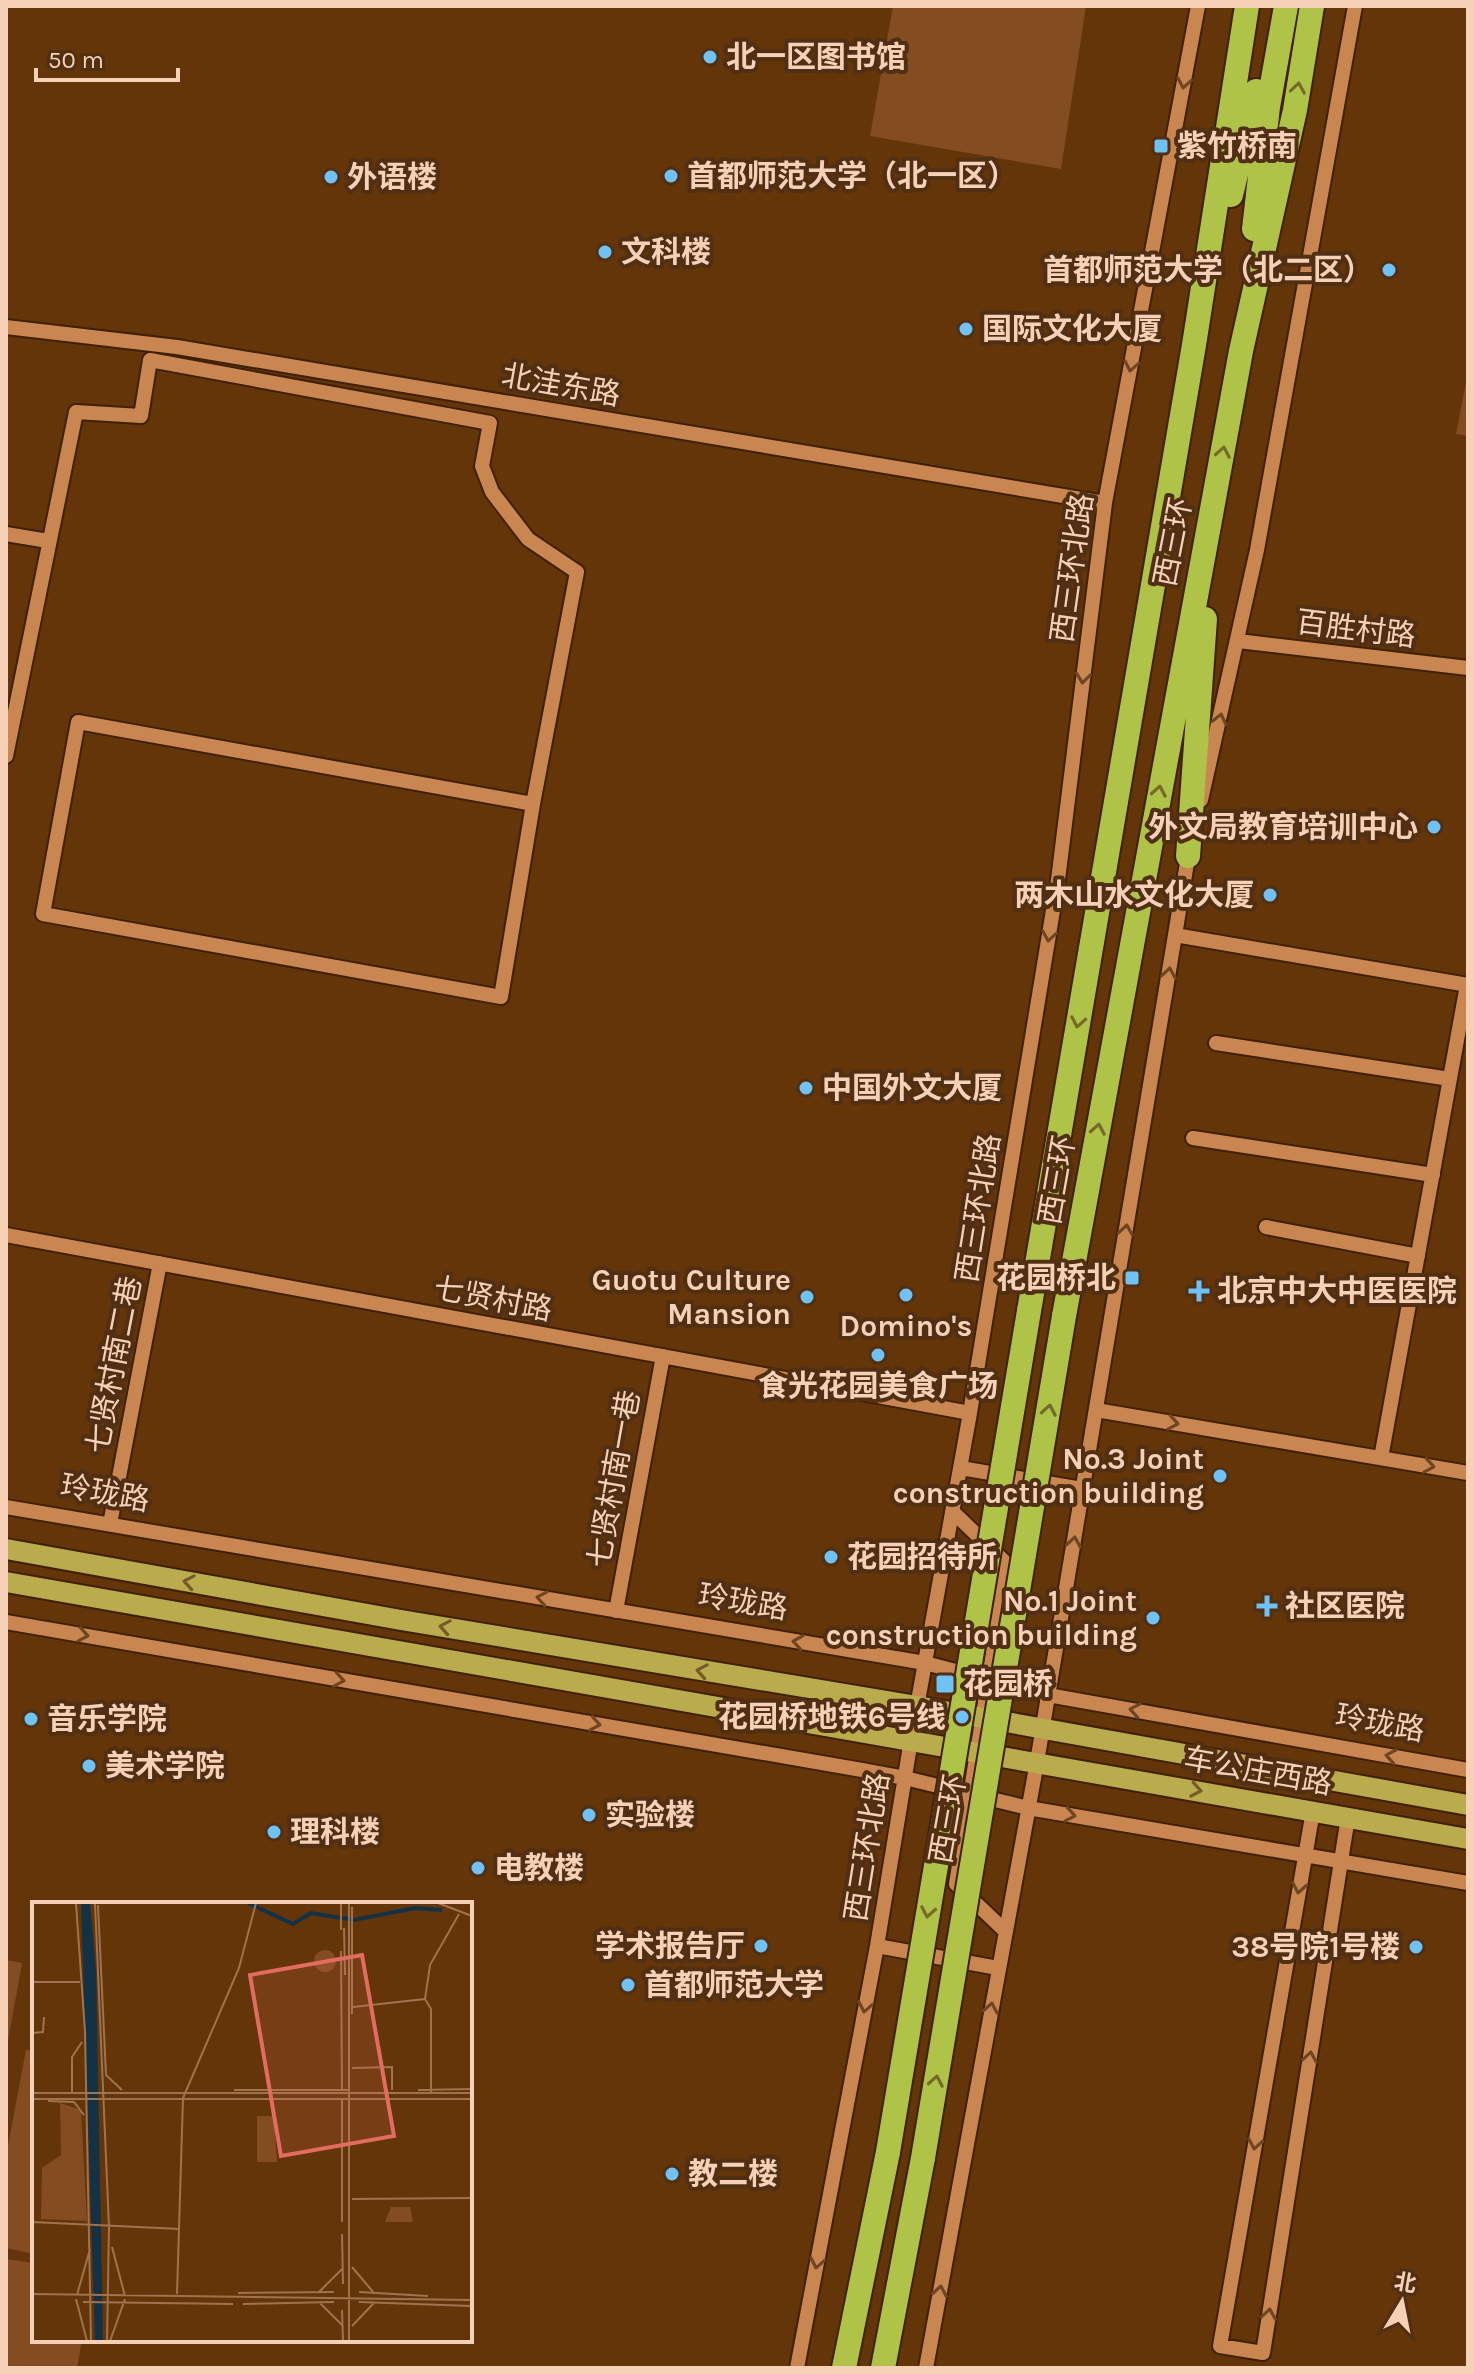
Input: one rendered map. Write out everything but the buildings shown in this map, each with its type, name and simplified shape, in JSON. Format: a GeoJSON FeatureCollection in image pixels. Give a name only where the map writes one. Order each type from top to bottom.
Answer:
{"type":"FeatureCollection","features":[{"type":"Feature","properties":{"kind":"highway","name":"西三环"},"geometry":{"type":"LineString","coordinates":[[844,2368],[888,2152],[1194,345],[1247,6]]}},
{"type":"Feature","properties":{"kind":"highway"},"geometry":{"type":"LineString","coordinates":[[1241,351],[1270,6]]}},
{"type":"Feature","properties":{"kind":"highway"},"geometry":{"type":"LineString","coordinates":[[1194,345],[1286,6]]}},
{"type":"Feature","properties":{"kind":"highway","name":"西三环"},"geometry":{"type":"LineString","coordinates":[[883,2368],[923,2158],[1064,1316],[1241,351],[1295,110],[1312,6]]}},
{"type":"Feature","properties":{"kind":"highway"},"geometry":{"type":"LineString","coordinates":[[1188,856],[1212,507]]}},
{"type":"Feature","properties":{"kind":"main road"},"geometry":{"type":"LineString","coordinates":[[6,1549],[386,1617],[917,1706]]}},
{"type":"Feature","properties":{"kind":"main road"},"geometry":{"type":"LineString","coordinates":[[6,1582],[911,1740]]}},
{"type":"Feature","properties":{"kind":"main road","name":"车公庄西路"},"geometry":{"type":"LineString","coordinates":[[917,1706],[1468,1805]]}},
{"type":"Feature","properties":{"kind":"main road","name":"车公庄西路"},"geometry":{"type":"LineString","coordinates":[[911,1740],[1468,1839]]}},
{"type":"Feature","properties":{"kind":"street","name":"西三环北路"},"geometry":{"type":"LineString","coordinates":[[797,2368],[877,1946],[961,1468],[1058,880],[1105,503],[1198,6]]}},
{"type":"Feature","properties":{"kind":"street"},"geometry":{"type":"LineString","coordinates":[[926,2368],[1037,1762],[1188,856],[1257,550],[1355,6]]}},
{"type":"Feature","properties":{"kind":"street","name":"北洼东路"},"geometry":{"type":"LineString","coordinates":[[6,327],[177,347],[1105,503]]}},
{"type":"Feature","properties":{"kind":"street"},"geometry":{"type":"LineString","coordinates":[[6,756],[76,412],[141,416],[150,360],[490,423],[482,466],[492,492],[528,539],[577,572],[533,804],[501,997],[43,914],[78,722],[533,804]]}},
{"type":"Feature","properties":{"kind":"street"},"geometry":{"type":"LineString","coordinates":[[6,534],[48,541]]}},
{"type":"Feature","properties":{"kind":"street","name":"百胜村路"},"geometry":{"type":"LineString","coordinates":[[1238,641],[1468,668]]}},
{"type":"Feature","properties":{"kind":"street"},"geometry":{"type":"LineString","coordinates":[[1175,935],[1468,985],[1381,1458]]}},
{"type":"Feature","properties":{"kind":"street"},"geometry":{"type":"LineString","coordinates":[[1216,1043],[1450,1079]]}},
{"type":"Feature","properties":{"kind":"street"},"geometry":{"type":"LineString","coordinates":[[1193,1138],[1433,1175]]}},
{"type":"Feature","properties":{"kind":"street"},"geometry":{"type":"LineString","coordinates":[[1266,1227],[1418,1256]]}},
{"type":"Feature","properties":{"kind":"street","name":"七贤村路"},"geometry":{"type":"LineString","coordinates":[[6,1235],[970,1413]]}},
{"type":"Feature","properties":{"kind":"street","name":"七贤村南二巷"},"geometry":{"type":"LineString","coordinates":[[110,1524],[160,1263]]}},
{"type":"Feature","properties":{"kind":"street","name":"七贤村南一巷"},"geometry":{"type":"LineString","coordinates":[[616,1611],[663,1356]]}},
{"type":"Feature","properties":{"kind":"street"},"geometry":{"type":"LineString","coordinates":[[1096,1410],[1468,1473]]}},
{"type":"Feature","properties":{"kind":"street"},"geometry":{"type":"LineString","coordinates":[[961,1468],[1082,1489]]}},
{"type":"Feature","properties":{"kind":"street","name":"玲珑路"},"geometry":{"type":"LineString","coordinates":[[6,1507],[925,1663],[1048,1695],[1468,1770]]}},
{"type":"Feature","properties":{"kind":"street"},"geometry":{"type":"LineString","coordinates":[[952,1511],[1007,1564],[956,1884],[1005,1931]]}},
{"type":"Feature","properties":{"kind":"street"},"geometry":{"type":"LineString","coordinates":[[6,1622],[903,1785],[969,1800],[1468,1883]]}},
{"type":"Feature","properties":{"kind":"street"},"geometry":{"type":"LineString","coordinates":[[1313,1811],[1220,2346],[1263,2353],[1348,1817]]}},
{"type":"Feature","properties":{"kind":"street"},"geometry":{"type":"LineString","coordinates":[[877,1946],[998,1968]]}},
{"type":"Feature","properties":{"kind":"shaded area"},"geometry":{"type":"Polygon","coordinates":[[[893,6],[1086,6],[1061,169],[870,136],[893,6]]]}},
{"type":"Feature","properties":{"kind":"shaded area"},"geometry":{"type":"Polygon","coordinates":[[[1468,372],[1468,436],[1456,434],[1468,372]]]}},
{"type":"Feature","properties":{"kind":"shaded area"},"geometry":{"type":"Polygon","coordinates":[[[6,1960],[22,1963],[6,2052],[6,1960]]]}},
{"type":"Feature","properties":{"kind":"shaded area"},"geometry":{"type":"Polygon","coordinates":[[[26,2050],[32,2051],[32,2254],[6,2248],[6,2156],[26,2050]]]}},
{"type":"Feature","properties":{"kind":"shaded area"},"geometry":{"type":"Polygon","coordinates":[[[6,2259],[32,2263],[32,2342],[82,2342],[77,2368],[6,2368],[6,2259]]]}},
{"type":"Feature","properties":{"kind":"place","name":"北一区图书馆"},"geometry":{"type":"Point","coordinates":[710,57]}},
{"type":"Feature","properties":{"kind":"place","name":"紫竹桥南"},"geometry":{"type":"Point","coordinates":[1161,146]}},
{"type":"Feature","properties":{"kind":"place","name":"首都师范大学（北一区）"},"geometry":{"type":"Point","coordinates":[671,176]}},
{"type":"Feature","properties":{"kind":"place","name":"外语楼"},"geometry":{"type":"Point","coordinates":[331,177]}},
{"type":"Feature","properties":{"kind":"place","name":"文科楼"},"geometry":{"type":"Point","coordinates":[605,252]}},
{"type":"Feature","properties":{"kind":"place","name":"首都师范大学（北二区）"},"geometry":{"type":"Point","coordinates":[1389,270]}},
{"type":"Feature","properties":{"kind":"place","name":"国际文化大厦"},"geometry":{"type":"Point","coordinates":[966,329]}},
{"type":"Feature","properties":{"kind":"place","name":"外文局教育培训中心"},"geometry":{"type":"Point","coordinates":[1434,827]}},
{"type":"Feature","properties":{"kind":"place","name":"两木山水文化大厦"},"geometry":{"type":"Point","coordinates":[1270,895]}},
{"type":"Feature","properties":{"kind":"place","name":"中国外文大厦"},"geometry":{"type":"Point","coordinates":[806,1088]}},
{"type":"Feature","properties":{"kind":"place","name":"花园桥北"},"geometry":{"type":"Point","coordinates":[1132,1278]}},
{"type":"Feature","properties":{"kind":"place","name":"北京中大中医医院"},"geometry":{"type":"Point","coordinates":[1199,1291]}},
{"type":"Feature","properties":{"kind":"place","name":"Domino's"},"geometry":{"type":"Point","coordinates":[906,1295]}},
{"type":"Feature","properties":{"kind":"place","name":"Guotu Culture Mansion"},"geometry":{"type":"Point","coordinates":[807,1297]}},
{"type":"Feature","properties":{"kind":"place","name":"食光花园美食广场"},"geometry":{"type":"Point","coordinates":[878,1355]}},
{"type":"Feature","properties":{"kind":"place","name":"No.3 Joint construction building"},"geometry":{"type":"Point","coordinates":[1220,1476]}},
{"type":"Feature","properties":{"kind":"place","name":"花园招待所"},"geometry":{"type":"Point","coordinates":[831,1557]}},
{"type":"Feature","properties":{"kind":"place","name":"社区医院"},"geometry":{"type":"Point","coordinates":[1267,1606]}},
{"type":"Feature","properties":{"kind":"place","name":"No.1 Joint construction building"},"geometry":{"type":"Point","coordinates":[1153,1618]}},
{"type":"Feature","properties":{"kind":"place","name":"花园桥"},"geometry":{"type":"Point","coordinates":[945,1684]}},
{"type":"Feature","properties":{"kind":"place","name":"花园桥地铁6号线"},"geometry":{"type":"Point","coordinates":[962,1717]}},
{"type":"Feature","properties":{"kind":"place","name":"音乐学院"},"geometry":{"type":"Point","coordinates":[31,1719]}},
{"type":"Feature","properties":{"kind":"place","name":"美术学院"},"geometry":{"type":"Point","coordinates":[89,1766]}},
{"type":"Feature","properties":{"kind":"place","name":"实验楼"},"geometry":{"type":"Point","coordinates":[589,1815]}},
{"type":"Feature","properties":{"kind":"place","name":"理科楼"},"geometry":{"type":"Point","coordinates":[274,1832]}},
{"type":"Feature","properties":{"kind":"place","name":"电教楼"},"geometry":{"type":"Point","coordinates":[478,1868]}},
{"type":"Feature","properties":{"kind":"place","name":"学术报告厅"},"geometry":{"type":"Point","coordinates":[761,1946]}},
{"type":"Feature","properties":{"kind":"place","name":"38号院1号楼"},"geometry":{"type":"Point","coordinates":[1416,1947]}},
{"type":"Feature","properties":{"kind":"place","name":"首都师范大学"},"geometry":{"type":"Point","coordinates":[628,1985]}},
{"type":"Feature","properties":{"kind":"place","name":"教二楼"},"geometry":{"type":"Point","coordinates":[672,2174]}}]}
